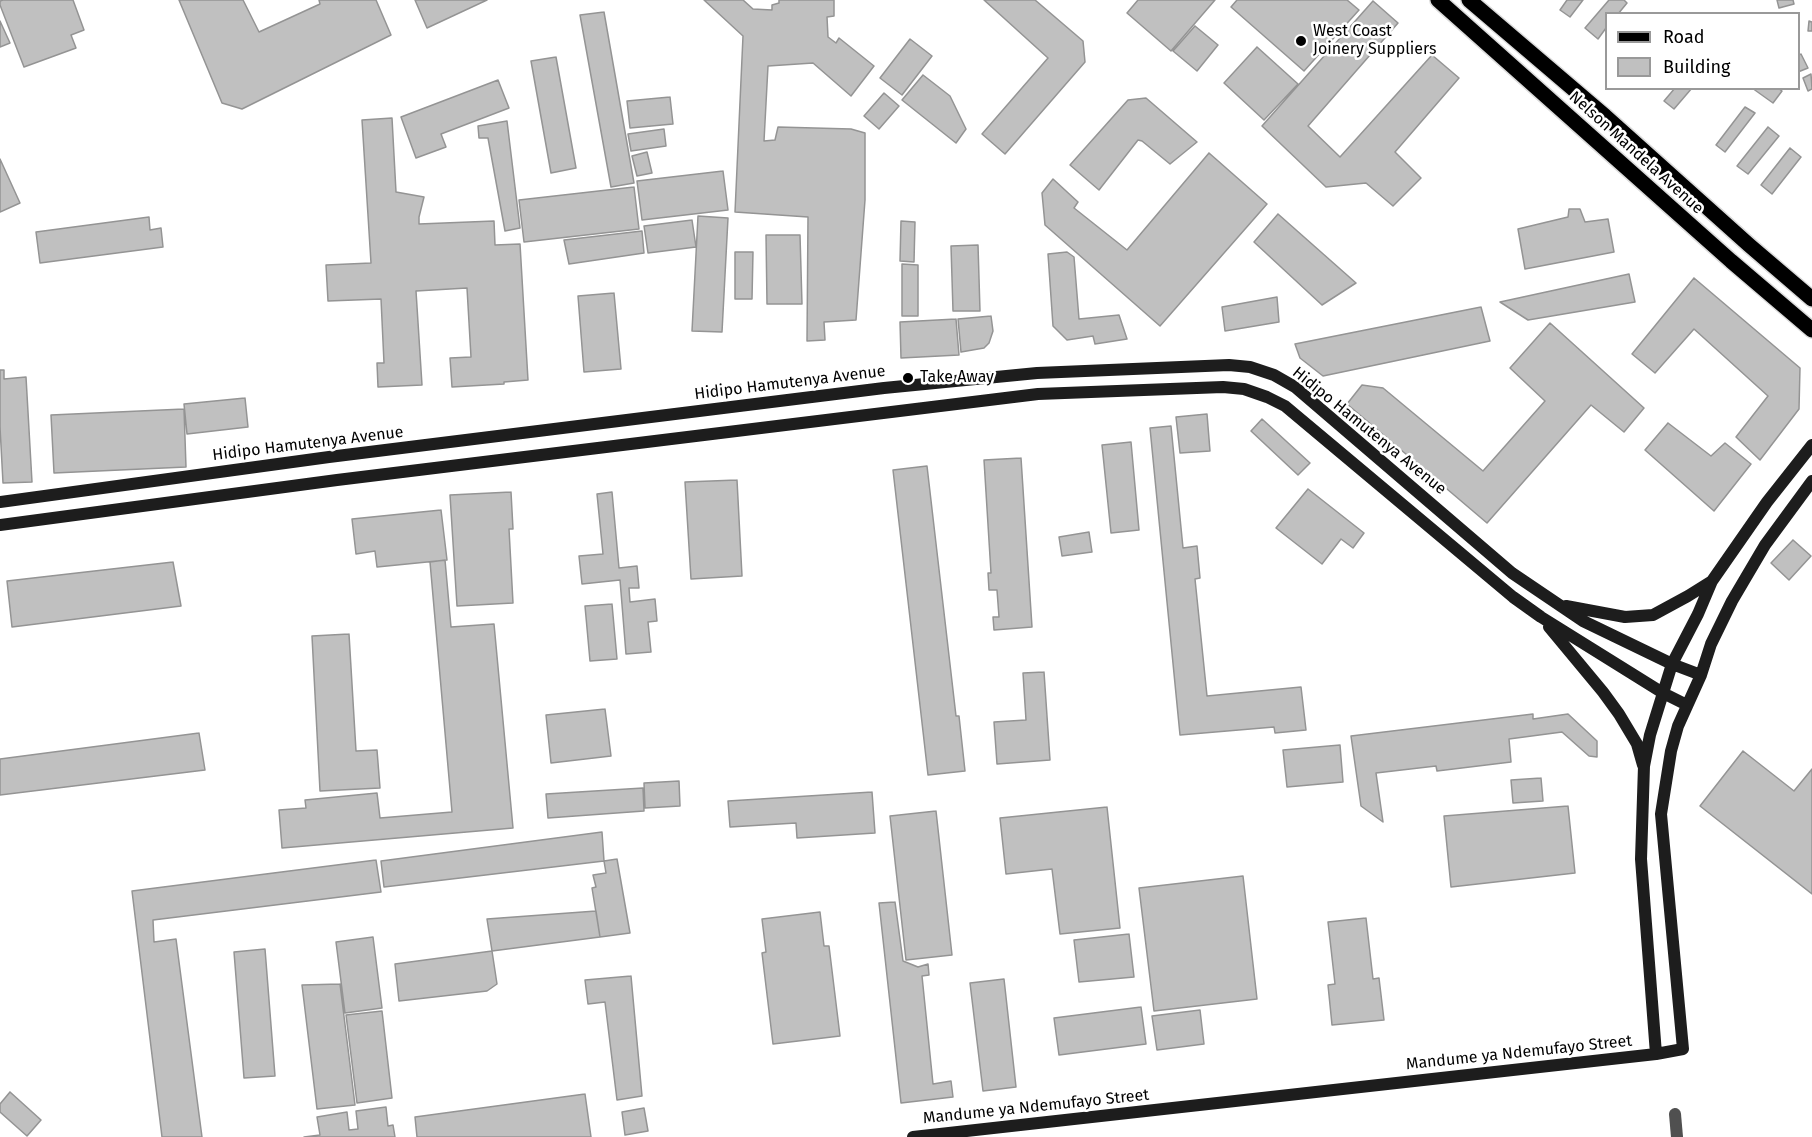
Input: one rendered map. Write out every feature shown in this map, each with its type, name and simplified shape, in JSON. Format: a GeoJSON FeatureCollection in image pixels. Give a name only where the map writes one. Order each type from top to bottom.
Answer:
{"type":"FeatureCollection","features":[{"type":"Feature","properties":{"kind":"main road","name":"Nelson Mandela Avenue"},"geometry":{"type":"LineString","coordinates":[[1438,0],[1731,261],[1812,330]]}},
{"type":"Feature","properties":{"kind":"main road","name":"Nelson Mandela Avenue"},"geometry":{"type":"LineString","coordinates":[[1469,0],[1605,116],[1811,298]]}},
{"type":"Feature","properties":{"kind":"street","name":"Hidipo Hamutenya Avenue"},"geometry":{"type":"LineString","coordinates":[[0,502],[317,459],[884,388],[1037,373],[1229,364],[1250,367],[1274,375],[1295,387],[1512,573],[1583,621],[1672,664],[1701,675]]}},
{"type":"Feature","properties":{"kind":"street","name":"Hidipo Hamutenya Avenue"},"geometry":{"type":"LineString","coordinates":[[0,525],[337,480],[1038,394],[1222,387],[1244,389],[1285,406],[1504,589],[1541,617],[1663,693],[1687,705]]}},
{"type":"Feature","properties":{"kind":"street","name":"Mandume ya Ndemufayo Street"},"geometry":{"type":"LineString","coordinates":[[913,1137],[1656,1054],[1641,859],[1644,766],[1652,728],[1672,664],[1712,581],[1767,502],[1812,445]]}},
{"type":"Feature","properties":{"kind":"street"},"geometry":{"type":"LineString","coordinates":[[1656,1054],[1683,1048],[1660,814],[1671,751],[1678,726],[1701,675],[1711,644],[1732,601],[1765,545],[1812,482]]}},
{"type":"Feature","properties":{"kind":"street"},"geometry":{"type":"LineString","coordinates":[[1559,605],[1625,617],[1653,615],[1712,581]]}},
{"type":"Feature","properties":{"kind":"street"},"geometry":{"type":"LineString","coordinates":[[1541,617],[1619,714],[1637,744],[1644,766]]}},
{"type":"Feature","properties":{"kind":"street"},"geometry":{"type":"LineString","coordinates":[[1675,1114],[1677,1137]]}},
{"type":"Feature","properties":{"kind":"building"},"geometry":{"type":"Polygon","coordinates":[[[73,0],[84,30],[71,35],[76,48],[24,67],[0,5],[0,1],[73,0]]]}},
{"type":"Feature","properties":{"kind":"building"},"geometry":{"type":"Polygon","coordinates":[[[179,0],[243,0],[259,32],[320,4],[319,0],[376,0],[391,35],[242,109],[222,103],[179,0]]]}},
{"type":"Feature","properties":{"kind":"building"},"geometry":{"type":"Polygon","coordinates":[[[415,0],[487,0],[427,28],[415,0]]]}},
{"type":"Feature","properties":{"kind":"building"},"geometry":{"type":"Polygon","coordinates":[[[704,0],[743,0],[753,9],[772,10],[772,5],[779,3],[779,0],[834,0],[834,16],[827,17],[828,37],[836,43],[839,38],[874,66],[851,96],[813,63],[768,66],[764,141],[775,140],[778,127],[851,129],[865,133],[865,200],[856,320],[824,322],[825,340],[807,341],[808,217],[735,212],[743,36],[704,0]]]}},
{"type":"Feature","properties":{"kind":"building"},"geometry":{"type":"Polygon","coordinates":[[[984,0],[1035,0],[1083,41],[1085,62],[1005,154],[982,134],[1048,58],[984,0]]]}},
{"type":"Feature","properties":{"kind":"building"},"geometry":{"type":"Polygon","coordinates":[[[1138,0],[1215,0],[1171,51],[1127,13],[1138,0]]]}},
{"type":"Feature","properties":{"kind":"building","name":"West Coast Joinery Suppliers"},"geometry":{"type":"Polygon","coordinates":[[[1237,0],[1347,0],[1359,10],[1304,71],[1231,7],[1237,0]]]}},
{"type":"Feature","properties":{"kind":"building"},"geometry":{"type":"Polygon","coordinates":[[[1567,0],[1583,0],[1570,17],[1560,10],[1567,0]]]}},
{"type":"Feature","properties":{"kind":"building"},"geometry":{"type":"Polygon","coordinates":[[[1609,0],[1624,0],[1627,3],[1620,12],[1605,12],[1605,29],[1598,39],[1585,28],[1609,0]]]}},
{"type":"Feature","properties":{"kind":"building"},"geometry":{"type":"Polygon","coordinates":[[[1777,0],[1793,0],[1794,4],[1779,8],[1777,0]]]}},
{"type":"Feature","properties":{"kind":"building"},"geometry":{"type":"Polygon","coordinates":[[[1373,1],[1398,23],[1308,126],[1340,157],[1432,55],[1459,78],[1395,152],[1421,178],[1393,206],[1366,183],[1326,187],[1262,126],[1373,1]]]}},
{"type":"Feature","properties":{"kind":"building"},"geometry":{"type":"Polygon","coordinates":[[[604,12],[634,183],[611,187],[580,15],[604,12]]]}},
{"type":"Feature","properties":{"kind":"building"},"geometry":{"type":"Polygon","coordinates":[[[0,21],[10,43],[0,47],[0,21]]]}},
{"type":"Feature","properties":{"kind":"building"},"geometry":{"type":"Polygon","coordinates":[[[1809,21],[1812,22],[1812,31],[1808,31],[1809,21]]]}},
{"type":"Feature","properties":{"kind":"building"},"geometry":{"type":"Polygon","coordinates":[[[1195,26],[1218,45],[1197,71],[1173,51],[1195,26]]]}},
{"type":"Feature","properties":{"kind":"building"},"geometry":{"type":"Polygon","coordinates":[[[910,39],[932,56],[902,95],[880,78],[910,39]]]}},
{"type":"Feature","properties":{"kind":"building"},"geometry":{"type":"Polygon","coordinates":[[[1257,47],[1298,84],[1264,120],[1224,83],[1257,47]]]}},
{"type":"Feature","properties":{"kind":"building"},"geometry":{"type":"Polygon","coordinates":[[[1800,55],[1808,68],[1800,71],[1800,55]]]}},
{"type":"Feature","properties":{"kind":"building"},"geometry":{"type":"Polygon","coordinates":[[[556,57],[576,168],[551,173],[531,61],[556,57]]]}},
{"type":"Feature","properties":{"kind":"building"},"geometry":{"type":"Polygon","coordinates":[[[1811,74],[1812,89],[1808,91],[1803,78],[1811,74]]]}},
{"type":"Feature","properties":{"kind":"building"},"geometry":{"type":"Polygon","coordinates":[[[923,75],[950,96],[966,129],[956,143],[902,100],[923,75]]]}},
{"type":"Feature","properties":{"kind":"building"},"geometry":{"type":"Polygon","coordinates":[[[498,80],[509,108],[441,134],[446,147],[416,158],[401,117],[498,80]]]}},
{"type":"Feature","properties":{"kind":"building"},"geometry":{"type":"Polygon","coordinates":[[[1673,90],[1690,90],[1674,109],[1664,101],[1673,90]]]}},
{"type":"Feature","properties":{"kind":"building"},"geometry":{"type":"Polygon","coordinates":[[[1755,90],[1781,90],[1773,103],[1755,90]]]}},
{"type":"Feature","properties":{"kind":"building"},"geometry":{"type":"Polygon","coordinates":[[[884,93],[899,106],[879,129],[864,116],[884,93]]]}},
{"type":"Feature","properties":{"kind":"building"},"geometry":{"type":"Polygon","coordinates":[[[670,97],[673,124],[630,128],[627,101],[670,97]]]}},
{"type":"Feature","properties":{"kind":"building"},"geometry":{"type":"Polygon","coordinates":[[[1146,98],[1197,142],[1170,164],[1138,140],[1099,190],[1070,165],[1128,100],[1146,98]]]}},
{"type":"Feature","properties":{"kind":"building"},"geometry":{"type":"Polygon","coordinates":[[[1745,107],[1755,113],[1725,152],[1716,145],[1745,107]]]}},
{"type":"Feature","properties":{"kind":"building"},"geometry":{"type":"Polygon","coordinates":[[[392,118],[396,192],[424,197],[419,224],[494,221],[495,245],[520,244],[528,380],[452,387],[450,358],[471,357],[467,288],[416,291],[422,385],[378,387],[377,363],[384,363],[381,299],[328,301],[326,265],[371,263],[362,120],[392,118]]]}},
{"type":"Feature","properties":{"kind":"building"},"geometry":{"type":"Polygon","coordinates":[[[507,121],[520,228],[505,231],[488,138],[479,138],[478,126],[507,121]]]}},
{"type":"Feature","properties":{"kind":"building"},"geometry":{"type":"Polygon","coordinates":[[[1768,127],[1779,136],[1748,174],[1737,166],[1768,127]]]}},
{"type":"Feature","properties":{"kind":"building"},"geometry":{"type":"Polygon","coordinates":[[[664,129],[666,146],[631,151],[628,134],[664,129]]]}},
{"type":"Feature","properties":{"kind":"building"},"geometry":{"type":"Polygon","coordinates":[[[1790,148],[1801,157],[1772,194],[1761,185],[1790,148]]]}},
{"type":"Feature","properties":{"kind":"building"},"geometry":{"type":"Polygon","coordinates":[[[647,152],[652,173],[637,176],[632,156],[647,152]]]}},
{"type":"Feature","properties":{"kind":"building"},"geometry":{"type":"Polygon","coordinates":[[[1209,153],[1267,204],[1160,326],[1045,225],[1042,193],[1053,179],[1078,202],[1074,208],[1127,250],[1209,153]]]}},
{"type":"Feature","properties":{"kind":"building"},"geometry":{"type":"Polygon","coordinates":[[[0,159],[20,203],[0,212],[0,159]]]}},
{"type":"Feature","properties":{"kind":"building"},"geometry":{"type":"Polygon","coordinates":[[[723,171],[728,210],[642,220],[637,181],[723,171]]]}},
{"type":"Feature","properties":{"kind":"building"},"geometry":{"type":"Polygon","coordinates":[[[634,187],[639,229],[524,242],[519,200],[634,187]]]}},
{"type":"Feature","properties":{"kind":"building"},"geometry":{"type":"Polygon","coordinates":[[[1569,209],[1580,209],[1585,222],[1608,219],[1614,252],[1525,269],[1518,229],[1568,217],[1569,209]]]}},
{"type":"Feature","properties":{"kind":"building"},"geometry":{"type":"Polygon","coordinates":[[[1278,214],[1356,283],[1322,305],[1254,242],[1278,214]]]}},
{"type":"Feature","properties":{"kind":"building"},"geometry":{"type":"Polygon","coordinates":[[[698,216],[728,218],[722,332],[692,331],[698,216]]]}},
{"type":"Feature","properties":{"kind":"building"},"geometry":{"type":"Polygon","coordinates":[[[149,217],[150,230],[161,228],[163,247],[40,263],[36,232],[149,217]]]}},
{"type":"Feature","properties":{"kind":"building"},"geometry":{"type":"Polygon","coordinates":[[[692,220],[696,247],[648,253],[644,226],[692,220]]]}},
{"type":"Feature","properties":{"kind":"building"},"geometry":{"type":"Polygon","coordinates":[[[901,221],[915,222],[914,262],[900,261],[901,221]]]}},
{"type":"Feature","properties":{"kind":"building"},"geometry":{"type":"Polygon","coordinates":[[[642,231],[644,253],[569,264],[564,240],[642,231]]]}},
{"type":"Feature","properties":{"kind":"building"},"geometry":{"type":"Polygon","coordinates":[[[766,235],[800,235],[802,304],[767,304],[766,235]]]}},
{"type":"Feature","properties":{"kind":"building"},"geometry":{"type":"Polygon","coordinates":[[[978,245],[980,311],[953,311],[951,246],[978,245]]]}},
{"type":"Feature","properties":{"kind":"building"},"geometry":{"type":"Polygon","coordinates":[[[735,252],[753,252],[752,299],[735,299],[735,252]]]}},
{"type":"Feature","properties":{"kind":"building"},"geometry":{"type":"Polygon","coordinates":[[[1067,252],[1074,257],[1079,319],[1119,315],[1127,339],[1095,344],[1093,336],[1067,340],[1053,326],[1048,254],[1067,252]]]}},
{"type":"Feature","properties":{"kind":"building"},"geometry":{"type":"Polygon","coordinates":[[[902,264],[918,265],[918,316],[902,316],[902,264]]]}},
{"type":"Feature","properties":{"kind":"building"},"geometry":{"type":"Polygon","coordinates":[[[1629,274],[1635,302],[1528,320],[1500,302],[1629,274]]]}},
{"type":"Feature","properties":{"kind":"building"},"geometry":{"type":"Polygon","coordinates":[[[1694,278],[1800,368],[1799,409],[1760,460],[1736,437],[1768,396],[1694,329],[1655,373],[1632,354],[1694,278]]]}},
{"type":"Feature","properties":{"kind":"building"},"geometry":{"type":"Polygon","coordinates":[[[614,293],[621,369],[584,372],[578,296],[614,293]]]}},
{"type":"Feature","properties":{"kind":"building"},"geometry":{"type":"Polygon","coordinates":[[[1277,297],[1279,322],[1225,331],[1222,307],[1277,297]]]}},
{"type":"Feature","properties":{"kind":"building"},"geometry":{"type":"Polygon","coordinates":[[[1481,307],[1490,341],[1323,376],[1300,358],[1295,344],[1481,307]]]}},
{"type":"Feature","properties":{"kind":"building"},"geometry":{"type":"Polygon","coordinates":[[[991,316],[993,331],[989,343],[984,348],[961,352],[958,319],[991,316]]]}},
{"type":"Feature","properties":{"kind":"building"},"geometry":{"type":"Polygon","coordinates":[[[956,319],[959,355],[901,358],[900,322],[956,319]]]}},
{"type":"Feature","properties":{"kind":"building"},"geometry":{"type":"Polygon","coordinates":[[[1550,323],[1644,408],[1624,432],[1591,405],[1487,523],[1347,404],[1362,385],[1383,388],[1483,471],[1545,401],[1510,368],[1550,323]]]}},
{"type":"Feature","properties":{"kind":"building"},"geometry":{"type":"Polygon","coordinates":[[[0,370],[4,370],[4,379],[26,377],[32,482],[3,483],[0,370]]]}},
{"type":"Feature","properties":{"kind":"building"},"geometry":{"type":"Polygon","coordinates":[[[245,398],[248,427],[187,434],[184,404],[245,398]]]}},
{"type":"Feature","properties":{"kind":"building"},"geometry":{"type":"Polygon","coordinates":[[[184,409],[186,467],[54,473],[51,415],[184,409]]]}},
{"type":"Feature","properties":{"kind":"building"},"geometry":{"type":"Polygon","coordinates":[[[1207,414],[1210,451],[1180,453],[1176,417],[1207,414]]]}},
{"type":"Feature","properties":{"kind":"building"},"geometry":{"type":"Polygon","coordinates":[[[1262,419],[1310,463],[1298,475],[1251,431],[1262,419]]]}},
{"type":"Feature","properties":{"kind":"building"},"geometry":{"type":"Polygon","coordinates":[[[1668,423],[1711,456],[1725,443],[1751,464],[1714,511],[1645,450],[1668,423]]]}},
{"type":"Feature","properties":{"kind":"building"},"geometry":{"type":"Polygon","coordinates":[[[1171,426],[1183,548],[1197,546],[1200,578],[1195,579],[1207,696],[1301,687],[1306,730],[1275,733],[1274,727],[1180,735],[1150,428],[1171,426]]]}},
{"type":"Feature","properties":{"kind":"building"},"geometry":{"type":"Polygon","coordinates":[[[1131,442],[1139,530],[1111,533],[1102,445],[1131,442]]]}},
{"type":"Feature","properties":{"kind":"building"},"geometry":{"type":"Polygon","coordinates":[[[1021,458],[1032,627],[994,630],[993,617],[999,617],[997,590],[989,590],[988,573],[991,573],[984,460],[1021,458]]]}},
{"type":"Feature","properties":{"kind":"building"},"geometry":{"type":"Polygon","coordinates":[[[927,466],[956,716],[959,716],[965,771],[928,775],[893,470],[927,466]]]}},
{"type":"Feature","properties":{"kind":"building"},"geometry":{"type":"Polygon","coordinates":[[[737,480],[742,576],[691,579],[685,482],[737,480]]]}},
{"type":"Feature","properties":{"kind":"building"},"geometry":{"type":"Polygon","coordinates":[[[1308,489],[1364,533],[1353,548],[1341,539],[1322,564],[1276,528],[1308,489]]]}},
{"type":"Feature","properties":{"kind":"building"},"geometry":{"type":"Polygon","coordinates":[[[511,492],[513,529],[509,529],[513,603],[457,606],[450,495],[511,492]]]}},
{"type":"Feature","properties":{"kind":"building"},"geometry":{"type":"Polygon","coordinates":[[[612,492],[619,568],[637,566],[639,588],[629,588],[630,602],[655,599],[657,621],[648,622],[651,652],[626,654],[620,580],[582,584],[579,556],[603,554],[597,494],[612,492]]]}},
{"type":"Feature","properties":{"kind":"building"},"geometry":{"type":"Polygon","coordinates":[[[441,510],[447,560],[377,567],[375,551],[356,554],[352,519],[441,510]]]}},
{"type":"Feature","properties":{"kind":"building"},"geometry":{"type":"Polygon","coordinates":[[[1089,532],[1092,552],[1062,556],[1059,537],[1089,532]]]}},
{"type":"Feature","properties":{"kind":"building"},"geometry":{"type":"Polygon","coordinates":[[[1793,540],[1811,556],[1789,580],[1771,563],[1793,540]]]}},
{"type":"Feature","properties":{"kind":"building"},"geometry":{"type":"Polygon","coordinates":[[[445,560],[451,627],[494,624],[513,828],[282,848],[279,810],[306,808],[305,800],[377,793],[380,818],[452,812],[430,562],[445,560]]]}},
{"type":"Feature","properties":{"kind":"building"},"geometry":{"type":"Polygon","coordinates":[[[173,562],[181,606],[12,627],[7,581],[173,562]]]}},
{"type":"Feature","properties":{"kind":"building"},"geometry":{"type":"Polygon","coordinates":[[[612,604],[617,659],[590,661],[585,606],[612,604]]]}},
{"type":"Feature","properties":{"kind":"building"},"geometry":{"type":"Polygon","coordinates":[[[349,634],[356,751],[377,750],[380,788],[320,791],[312,636],[349,634]]]}},
{"type":"Feature","properties":{"kind":"building"},"geometry":{"type":"Polygon","coordinates":[[[1044,672],[1050,760],[997,764],[994,722],[1026,720],[1023,673],[1044,672]]]}},
{"type":"Feature","properties":{"kind":"building"},"geometry":{"type":"Polygon","coordinates":[[[605,709],[611,756],[551,763],[546,715],[605,709]]]}},
{"type":"Feature","properties":{"kind":"building"},"geometry":{"type":"Polygon","coordinates":[[[1533,714],[1533,719],[1568,714],[1597,741],[1597,757],[1589,756],[1562,732],[1509,739],[1511,762],[1437,771],[1436,766],[1376,773],[1383,822],[1361,806],[1351,736],[1533,714]]]}},
{"type":"Feature","properties":{"kind":"building"},"geometry":{"type":"Polygon","coordinates":[[[199,733],[205,770],[0,795],[0,759],[199,733]]]}},
{"type":"Feature","properties":{"kind":"building"},"geometry":{"type":"Polygon","coordinates":[[[1340,745],[1343,782],[1287,787],[1283,750],[1340,745]]]}},
{"type":"Feature","properties":{"kind":"building"},"geometry":{"type":"Polygon","coordinates":[[[1743,751],[1794,791],[1812,769],[1812,894],[1700,806],[1743,751]]]}},
{"type":"Feature","properties":{"kind":"building"},"geometry":{"type":"Polygon","coordinates":[[[1541,778],[1543,801],[1513,803],[1511,780],[1541,778]]]}},
{"type":"Feature","properties":{"kind":"building"},"geometry":{"type":"Polygon","coordinates":[[[679,781],[680,806],[645,808],[644,783],[679,781]]]}},
{"type":"Feature","properties":{"kind":"building"},"geometry":{"type":"Polygon","coordinates":[[[643,788],[644,811],[548,818],[546,794],[643,788]]]}},
{"type":"Feature","properties":{"kind":"building"},"geometry":{"type":"Polygon","coordinates":[[[872,792],[875,833],[797,838],[796,823],[730,827],[728,801],[872,792]]]}},
{"type":"Feature","properties":{"kind":"building"},"geometry":{"type":"Polygon","coordinates":[[[1568,806],[1575,873],[1451,887],[1444,816],[1568,806]]]}},
{"type":"Feature","properties":{"kind":"building"},"geometry":{"type":"Polygon","coordinates":[[[1107,807],[1120,928],[1060,934],[1052,869],[1006,874],[1000,818],[1107,807]]]}},
{"type":"Feature","properties":{"kind":"building"},"geometry":{"type":"Polygon","coordinates":[[[936,811],[952,955],[906,960],[890,816],[936,811]]]}},
{"type":"Feature","properties":{"kind":"building"},"geometry":{"type":"Polygon","coordinates":[[[602,832],[604,861],[384,887],[381,861],[602,832]]]}},
{"type":"Feature","properties":{"kind":"building"},"geometry":{"type":"Polygon","coordinates":[[[617,859],[630,933],[600,937],[592,888],[596,887],[593,875],[606,873],[604,861],[617,859]]]}},
{"type":"Feature","properties":{"kind":"building"},"geometry":{"type":"Polygon","coordinates":[[[376,860],[381,892],[153,920],[154,942],[176,939],[202,1137],[162,1137],[132,891],[376,860]]]}},
{"type":"Feature","properties":{"kind":"building"},"geometry":{"type":"Polygon","coordinates":[[[1243,876],[1257,999],[1154,1011],[1139,888],[1243,876]]]}},
{"type":"Feature","properties":{"kind":"building"},"geometry":{"type":"Polygon","coordinates":[[[895,902],[903,961],[918,967],[928,964],[929,975],[922,976],[933,1084],[951,1081],[953,1097],[901,1103],[879,903],[895,902]]]}},
{"type":"Feature","properties":{"kind":"building"},"geometry":{"type":"Polygon","coordinates":[[[596,911],[600,937],[492,951],[487,919],[596,911]]]}},
{"type":"Feature","properties":{"kind":"building"},"geometry":{"type":"Polygon","coordinates":[[[820,912],[824,946],[829,946],[840,1036],[773,1044],[762,953],[766,952],[762,919],[820,912]]]}},
{"type":"Feature","properties":{"kind":"building"},"geometry":{"type":"Polygon","coordinates":[[[1366,918],[1373,979],[1379,978],[1384,1020],[1332,1025],[1328,985],[1335,984],[1328,922],[1366,918]]]}},
{"type":"Feature","properties":{"kind":"building"},"geometry":{"type":"Polygon","coordinates":[[[1129,934],[1134,977],[1079,982],[1074,940],[1129,934]]]}},
{"type":"Feature","properties":{"kind":"building"},"geometry":{"type":"Polygon","coordinates":[[[373,937],[382,1008],[345,1013],[336,942],[373,937]]]}},
{"type":"Feature","properties":{"kind":"building"},"geometry":{"type":"Polygon","coordinates":[[[265,949],[275,1076],[244,1078],[234,952],[265,949]]]}},
{"type":"Feature","properties":{"kind":"building"},"geometry":{"type":"Polygon","coordinates":[[[492,951],[497,984],[487,991],[399,1001],[395,964],[492,951]]]}},
{"type":"Feature","properties":{"kind":"building"},"geometry":{"type":"Polygon","coordinates":[[[631,976],[642,1096],[617,1100],[605,1002],[588,1004],[585,980],[631,976]]]}},
{"type":"Feature","properties":{"kind":"building"},"geometry":{"type":"Polygon","coordinates":[[[1004,979],[1016,1087],[983,1091],[970,983],[1004,979]]]}},
{"type":"Feature","properties":{"kind":"building"},"geometry":{"type":"Polygon","coordinates":[[[340,984],[355,1105],[317,1109],[302,985],[340,984]]]}},
{"type":"Feature","properties":{"kind":"building"},"geometry":{"type":"Polygon","coordinates":[[[1141,1007],[1146,1044],[1059,1055],[1054,1018],[1141,1007]]]}},
{"type":"Feature","properties":{"kind":"building"},"geometry":{"type":"Polygon","coordinates":[[[1200,1010],[1204,1044],[1157,1050],[1152,1016],[1200,1010]]]}},
{"type":"Feature","properties":{"kind":"building"},"geometry":{"type":"Polygon","coordinates":[[[382,1011],[392,1098],[357,1103],[346,1015],[382,1011]]]}},
{"type":"Feature","properties":{"kind":"building"},"geometry":{"type":"Polygon","coordinates":[[[10,1092],[41,1120],[27,1136],[0,1112],[0,1104],[10,1092]]]}},
{"type":"Feature","properties":{"kind":"building"},"geometry":{"type":"Polygon","coordinates":[[[585,1094],[591,1137],[417,1137],[415,1117],[585,1094]]]}},
{"type":"Feature","properties":{"kind":"building"},"geometry":{"type":"Polygon","coordinates":[[[386,1107],[388,1126],[393,1125],[395,1137],[304,1137],[320,1135],[317,1117],[347,1112],[349,1130],[358,1129],[356,1111],[386,1107]]]}},
{"type":"Feature","properties":{"kind":"building"},"geometry":{"type":"Polygon","coordinates":[[[644,1108],[648,1131],[625,1135],[622,1112],[644,1108]]]}},
{"type":"Feature","properties":{"kind":"place","name":"West Coast Joinery Suppliers"},"geometry":{"type":"Point","coordinates":[1301,41]}},
{"type":"Feature","properties":{"kind":"place","name":"Take Away"},"geometry":{"type":"Point","coordinates":[908,378]}}]}
